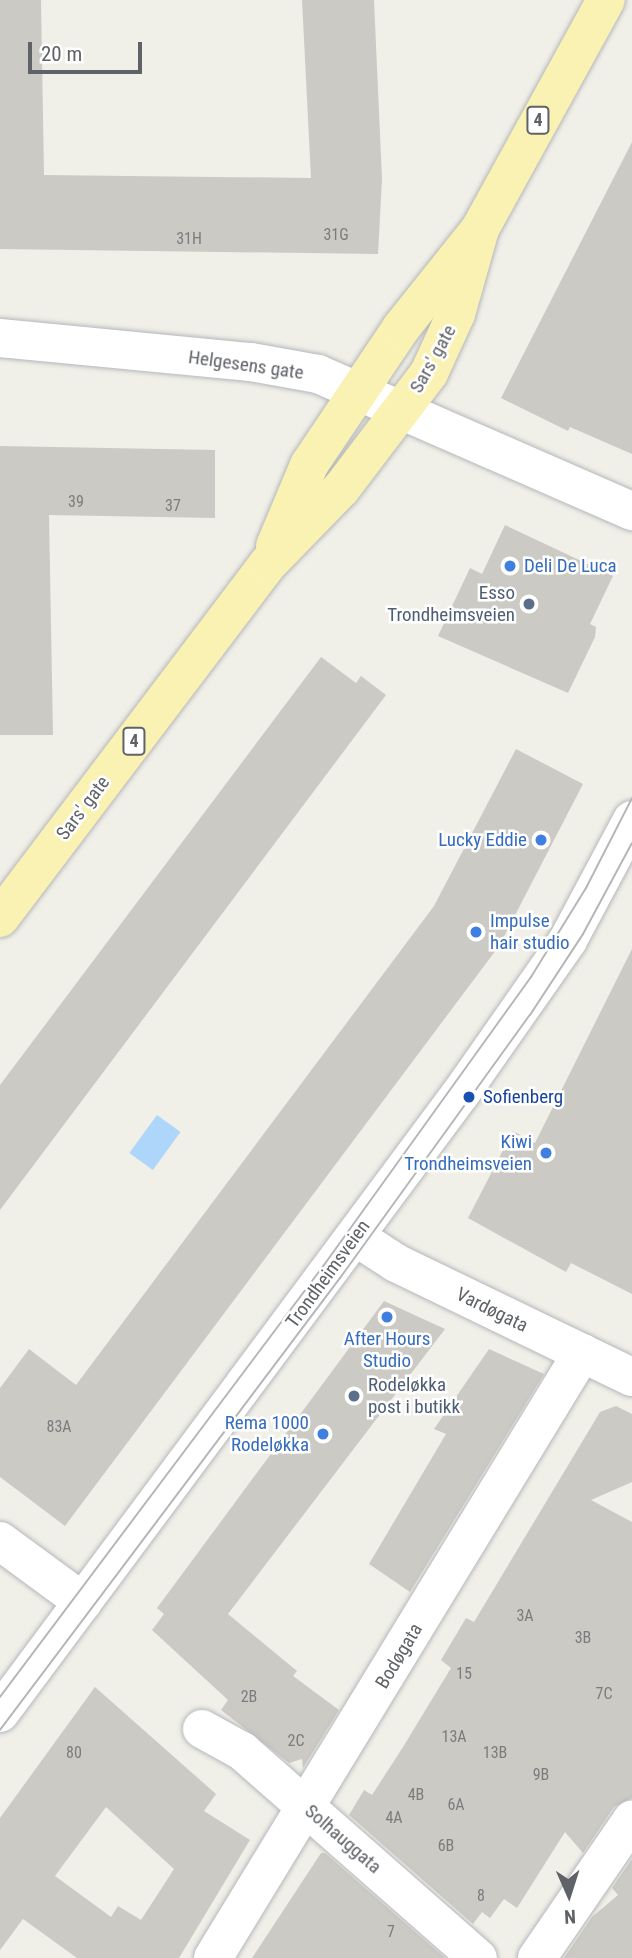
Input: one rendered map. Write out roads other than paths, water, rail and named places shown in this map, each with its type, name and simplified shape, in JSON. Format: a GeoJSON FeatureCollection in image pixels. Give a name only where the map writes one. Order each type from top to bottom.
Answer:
{"type":"FeatureCollection","features":[{"type":"Feature","properties":{"kind":"main road","name":"Sars' gate"},"geometry":{"type":"LineString","coordinates":[[0,918],[268,564],[341,489],[404,408],[443,348],[480,229],[601,4]]}},
{"type":"Feature","properties":{"kind":"main road","name":"Sars' gate"},"geometry":{"type":"LineString","coordinates":[[268,564],[309,465],[424,296],[480,229]]}},
{"type":"Feature","properties":{"kind":"street","name":"Helgesens gate"},"geometry":{"type":"LineString","coordinates":[[0,338],[251,362],[361,389],[632,511]]}},
{"type":"Feature","properties":{"kind":"street","name":"Trondheimsveien"},"geometry":{"type":"LineString","coordinates":[[0,1713],[356,1237],[554,960],[632,820]]}},
{"type":"Feature","properties":{"kind":"street","name":"Vardøgata"},"geometry":{"type":"LineString","coordinates":[[356,1237],[388,1259],[632,1377]]}},
{"type":"Feature","properties":{"kind":"street","name":"Bodøgata"},"geometry":{"type":"LineString","coordinates":[[213,1958],[309,1808],[582,1353]]}},
{"type":"Feature","properties":{"kind":"street"},"geometry":{"type":"LineString","coordinates":[[0,1541],[83,1602]]}},
{"type":"Feature","properties":{"kind":"street","name":"Solhauggata"},"geometry":{"type":"LineString","coordinates":[[202,1729],[242,1751],[478,1958]]}},
{"type":"Feature","properties":{"kind":"street"},"geometry":{"type":"LineString","coordinates":[[537,1958],[632,1820]]}},
{"type":"Feature","properties":{"kind":"water"},"geometry":{"type":"Polygon","coordinates":[[[157,1115],[180,1132],[153,1170],[129,1153],[157,1115]]]}},
{"type":"Feature","properties":{"kind":"tram line"},"geometry":{"type":"LineString","coordinates":[[0,1697],[324,1265],[531,977],[586,888],[632,798]]}},
{"type":"Feature","properties":{"kind":"tram line"},"geometry":{"type":"LineString","coordinates":[[0,1730],[340,1278],[530,1015],[583,934],[632,843]]}},
{"type":"Feature","properties":{"kind":"place","name":"Deli De Luca"},"geometry":{"type":"Point","coordinates":[510,566]}},
{"type":"Feature","properties":{"kind":"place","name":"Esso Trondheimsveien"},"geometry":{"type":"Point","coordinates":[529,604]}},
{"type":"Feature","properties":{"kind":"place","name":"Lucky Eddie"},"geometry":{"type":"Point","coordinates":[541,840]}},
{"type":"Feature","properties":{"kind":"place","name":"Impulse hair studio"},"geometry":{"type":"Point","coordinates":[476,932]}},
{"type":"Feature","properties":{"kind":"place","name":"Sofienberg"},"geometry":{"type":"Point","coordinates":[469,1097]}},
{"type":"Feature","properties":{"kind":"place","name":"Kiwi Trondheimsveien"},"geometry":{"type":"Point","coordinates":[546,1153]}},
{"type":"Feature","properties":{"kind":"place","name":"After Hours Studio"},"geometry":{"type":"Point","coordinates":[387,1317]}},
{"type":"Feature","properties":{"kind":"place","name":"Rodeløkka post i butikk"},"geometry":{"type":"Point","coordinates":[354,1396]}},
{"type":"Feature","properties":{"kind":"place","name":"Rema 1000 Rodeløkka"},"geometry":{"type":"Point","coordinates":[323,1434]}}]}
